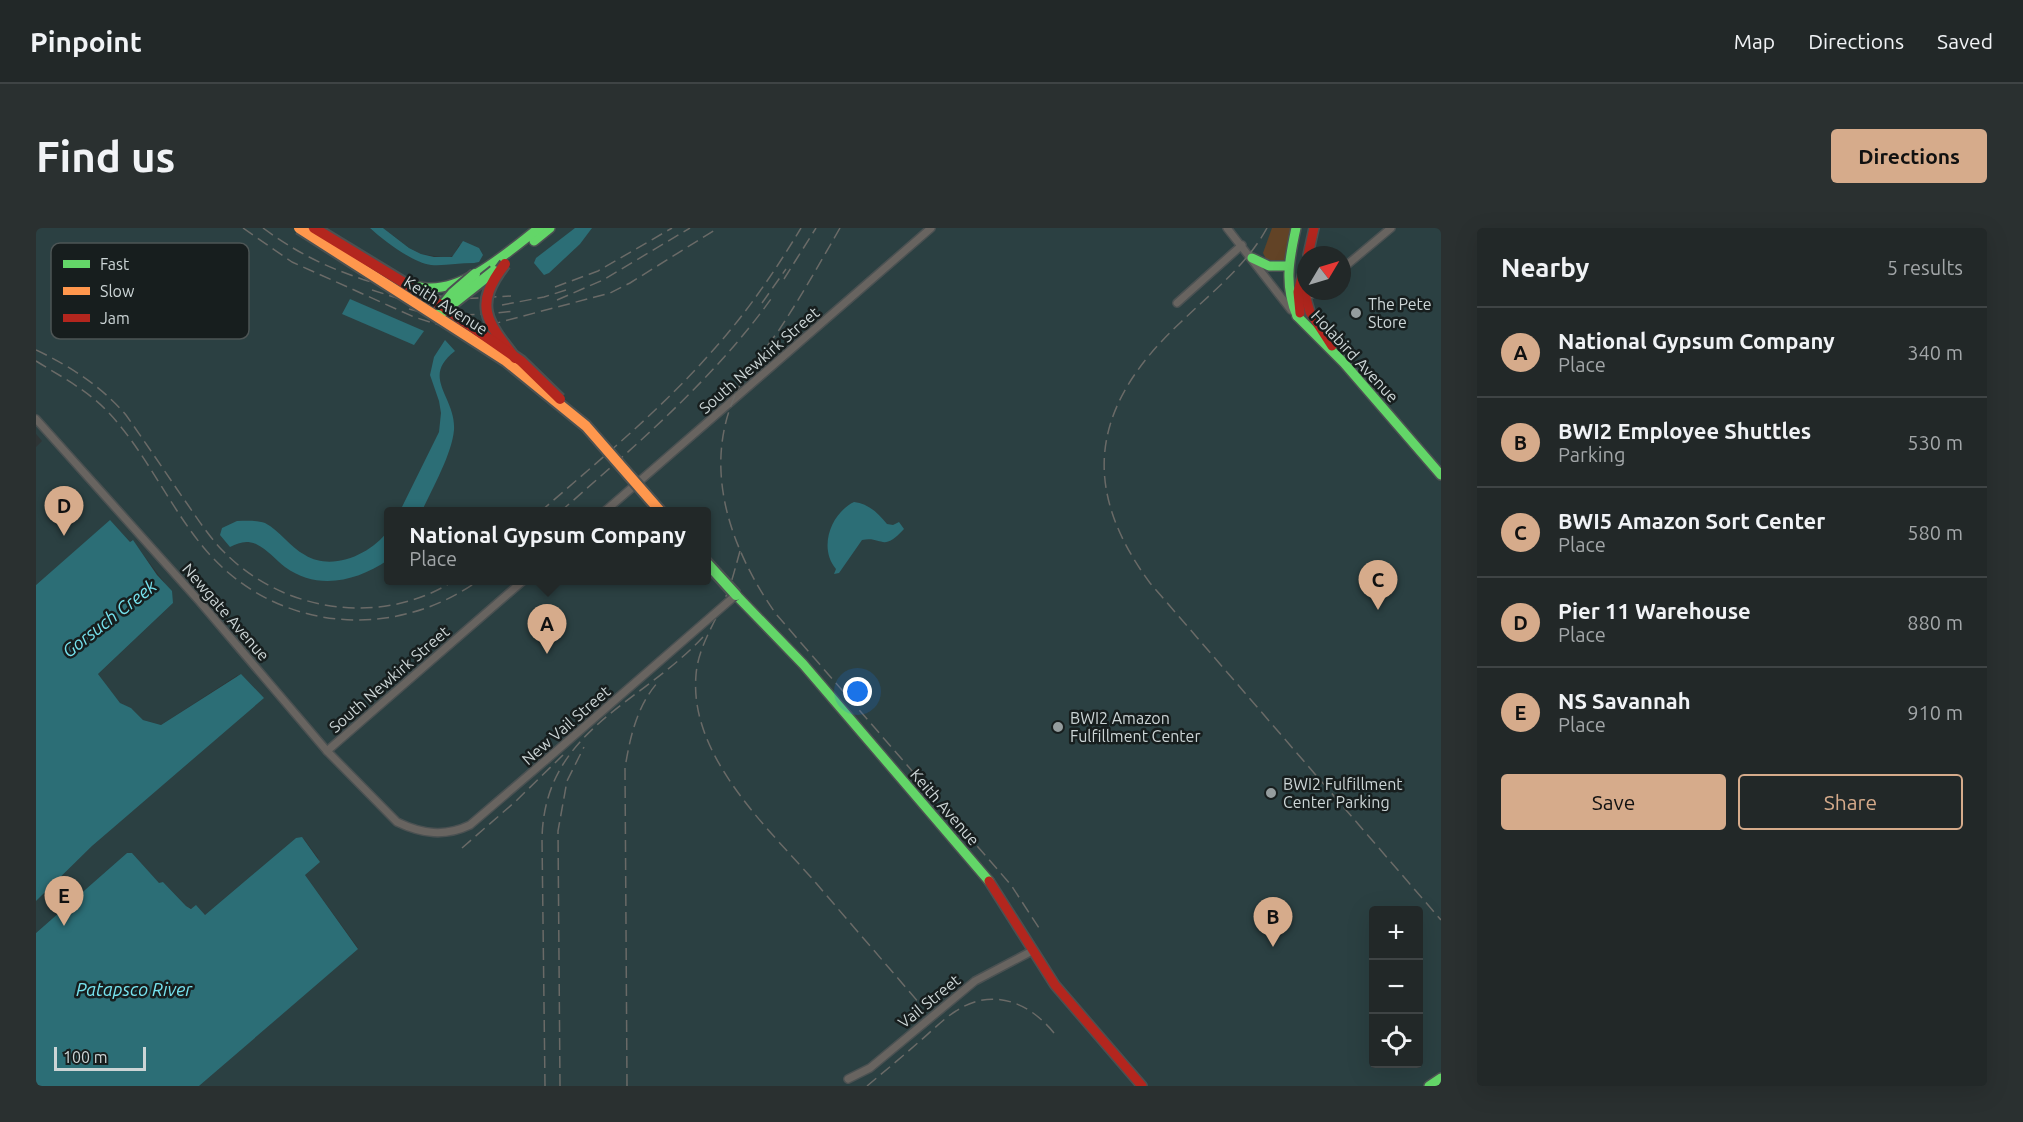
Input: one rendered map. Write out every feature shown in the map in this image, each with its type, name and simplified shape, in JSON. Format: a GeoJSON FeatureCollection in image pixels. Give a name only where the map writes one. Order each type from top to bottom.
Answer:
{"type":"FeatureCollection","features":[{"type":"Feature","properties":{"kind":"main road","name":"Keith Avenue"},"geometry":{"type":"LineString","coordinates":[[299,228],[442,310],[515,358],[549,387],[571,414]]}},
{"type":"Feature","properties":{"kind":"main road","name":"Keith Avenue"},"geometry":{"type":"LineString","coordinates":[[314,228],[405,283],[586,426],[656,507]]}},
{"type":"Feature","properties":{"kind":"main road"},"geometry":{"type":"LineString","coordinates":[[442,310],[453,293],[539,228]]}},
{"type":"Feature","properties":{"kind":"main road"},"geometry":{"type":"LineString","coordinates":[[442,310],[550,228]]}},
{"type":"Feature","properties":{"kind":"main road"},"geometry":{"type":"LineString","coordinates":[[1296,228],[1289,260],[1287,287],[1290,302],[1297,316]]}},
{"type":"Feature","properties":{"kind":"main road"},"geometry":{"type":"LineString","coordinates":[[1310,246],[1314,228]]}},
{"type":"Feature","properties":{"kind":"main road"},"geometry":{"type":"LineString","coordinates":[[1252,258],[1268,266],[1280,268],[1289,260]]}},
{"type":"Feature","properties":{"kind":"main road"},"geometry":{"type":"LineString","coordinates":[[505,264],[489,285],[485,304],[491,326],[515,358]]}},
{"type":"Feature","properties":{"kind":"main road"},"geometry":{"type":"LineString","coordinates":[[405,283],[435,288],[458,283],[476,274]]}},
{"type":"Feature","properties":{"kind":"main road"},"geometry":{"type":"LineString","coordinates":[[1298,300],[1298,307],[1314,335]]}},
{"type":"Feature","properties":{"kind":"main road"},"geometry":{"type":"LineString","coordinates":[[1307,300],[1310,312],[1344,363]]}},
{"type":"Feature","properties":{"kind":"main road","name":"Holabird Avenue"},"geometry":{"type":"LineString","coordinates":[[1297,316],[1344,363],[1441,475]]}},
{"type":"Feature","properties":{"kind":"main road","name":"Keith Avenue"},"geometry":{"type":"LineString","coordinates":[[711,568],[784,644],[990,882],[1013,914],[1032,951],[1062,994],[1142,1086]]}},
{"type":"Feature","properties":{"kind":"main road"},"geometry":{"type":"LineString","coordinates":[[1429,1086],[1441,1078]]}},
{"type":"Feature","properties":{"kind":"street","name":"South Newkirk Street"},"geometry":{"type":"LineString","coordinates":[[610,507],[931,228]]}},
{"type":"Feature","properties":{"kind":"street","name":"Holabird Avenue"},"geometry":{"type":"LineString","coordinates":[[1227,228],[1297,316]]}},
{"type":"Feature","properties":{"kind":"street"},"geometry":{"type":"LineString","coordinates":[[1351,262],[1392,228]]}},
{"type":"Feature","properties":{"kind":"street"},"geometry":{"type":"LineString","coordinates":[[1177,303],[1242,245]]}},
{"type":"Feature","properties":{"kind":"street","name":"Newgate Avenue"},"geometry":{"type":"LineString","coordinates":[[36,419],[200,602],[327,751],[397,822]]}},
{"type":"Feature","properties":{"kind":"street","name":"Keith Avenue"},"geometry":{"type":"LineString","coordinates":[[636,485],[656,507]]}},
{"type":"Feature","properties":{"kind":"street","name":"Keith Avenue"},"geometry":{"type":"LineString","coordinates":[[711,569],[715,574]]}},
{"type":"Feature","properties":{"kind":"street","name":"South Newkirk Street"},"geometry":{"type":"LineString","coordinates":[[327,751],[518,585]]}},
{"type":"Feature","properties":{"kind":"street","name":"New Vail Street"},"geometry":{"type":"LineString","coordinates":[[397,822],[427,833],[448,832],[470,825],[736,595]]}},
{"type":"Feature","properties":{"kind":"street","name":"Vail Street"},"geometry":{"type":"LineString","coordinates":[[848,1079],[870,1068],[975,981],[1032,951]]}},
{"type":"Feature","properties":{"kind":"shaded area"},"geometry":{"type":"Polygon","coordinates":[[[36,228],[370,228],[422,263],[430,265],[479,262],[459,245],[454,255],[448,258],[421,254],[409,248],[383,228],[1441,228],[1441,1086],[199,1086],[358,948],[305,875],[318,858],[304,839],[296,838],[205,915],[186,906],[163,882],[159,884],[132,853],[127,853],[36,933],[36,901],[123,818],[238,675],[161,725],[143,720],[131,708],[120,704],[98,674],[173,603],[164,582],[132,540],[130,542],[110,521],[36,585],[36,447],[42,441],[36,434],[36,228]]]}},
{"type":"Feature","properties":{"kind":"shaded area"},"geometry":{"type":"Polygon","coordinates":[[[1272,228],[1291,228],[1288,253],[1282,263],[1274,265],[1266,259],[1263,253],[1272,228]]]}},
{"type":"Feature","properties":{"kind":"water"},"geometry":{"type":"Polygon","coordinates":[[[370,228],[383,228],[409,248],[421,254],[452,257],[463,241],[479,248],[483,255],[479,262],[474,263],[431,265],[416,260],[399,250],[370,228]]]}},
{"type":"Feature","properties":{"kind":"water"},"geometry":{"type":"Polygon","coordinates":[[[575,228],[592,228],[580,244],[544,275],[534,263],[536,258],[575,228]]]}},
{"type":"Feature","properties":{"kind":"water"},"geometry":{"type":"Polygon","coordinates":[[[350,299],[424,331],[414,345],[342,314],[350,299]]]}},
{"type":"Feature","properties":{"kind":"water"},"geometry":{"type":"Polygon","coordinates":[[[445,340],[455,351],[440,370],[442,388],[450,407],[454,430],[446,460],[424,507],[402,507],[439,432],[441,413],[430,375],[434,357],[445,340]]]}},
{"type":"Feature","properties":{"kind":"water"},"geometry":{"type":"Polygon","coordinates":[[[854,502],[873,510],[887,524],[893,525],[899,522],[904,529],[887,542],[862,540],[839,573],[834,574],[836,569],[828,551],[830,532],[839,514],[854,502]]]}},
{"type":"Feature","properties":{"kind":"water","name":"Gorsuch Creek"},"geometry":{"type":"Polygon","coordinates":[[[110,520],[130,542],[133,540],[157,575],[172,591],[173,603],[98,674],[120,703],[131,708],[143,720],[161,725],[241,674],[264,698],[92,846],[36,901],[36,585],[110,520]]]}},
{"type":"Feature","properties":{"kind":"water"},"geometry":{"type":"Polygon","coordinates":[[[237,521],[265,523],[300,552],[316,560],[327,562],[339,561],[361,553],[372,547],[384,536],[384,562],[350,578],[324,581],[311,579],[285,567],[256,544],[245,542],[230,547],[220,535],[222,528],[237,521]]]}},
{"type":"Feature","properties":{"kind":"water","name":"Patapsco River"},"geometry":{"type":"Polygon","coordinates":[[[302,837],[320,862],[305,875],[358,949],[199,1086],[36,1086],[36,933],[127,853],[132,853],[159,883],[163,882],[186,906],[191,909],[196,905],[205,915],[296,838],[302,837]]]}},
{"type":"Feature","properties":{"kind":"railway"},"geometry":{"type":"LineString","coordinates":[[243,228],[292,262],[414,317],[446,327],[478,328],[610,293],[718,228]]}},
{"type":"Feature","properties":{"kind":"railway"},"geometry":{"type":"LineString","coordinates":[[263,228],[292,248],[320,263],[384,286]]}},
{"type":"Feature","properties":{"kind":"railway"},"geometry":{"type":"LineString","coordinates":[[555,287],[598,271],[672,228]]}},
{"type":"Feature","properties":{"kind":"railway"},"geometry":{"type":"LineString","coordinates":[[557,300],[603,280],[690,228]]}},
{"type":"Feature","properties":{"kind":"railway"},"geometry":{"type":"LineString","coordinates":[[546,507],[647,418],[688,378],[733,327],[780,262],[801,228]]}},
{"type":"Feature","properties":{"kind":"railway"},"geometry":{"type":"LineString","coordinates":[[784,279],[816,228]]}},
{"type":"Feature","properties":{"kind":"railway"},"geometry":{"type":"LineString","coordinates":[[840,228],[789,315],[743,379],[727,416],[722,446],[721,475],[725,504],[733,533],[759,588],[776,614],[1011,885],[1039,928]]}},
{"type":"Feature","properties":{"kind":"railway"},"geometry":{"type":"LineString","coordinates":[[1267,228],[1239,267],[1152,352],[1129,383],[1114,414],[1106,446],[1105,478],[1112,512],[1127,547],[1150,583],[1441,920]]}},
{"type":"Feature","properties":{"kind":"railway"},"geometry":{"type":"LineString","coordinates":[[762,303],[786,269]]}},
{"type":"Feature","properties":{"kind":"railway"},"geometry":{"type":"LineString","coordinates":[[372,290],[424,303]]}},
{"type":"Feature","properties":{"kind":"railway"},"geometry":{"type":"LineString","coordinates":[[502,305],[566,290]]}},
{"type":"Feature","properties":{"kind":"railway"},"geometry":{"type":"LineString","coordinates":[[413,292],[460,299],[511,296]]}},
{"type":"Feature","properties":{"kind":"railway"},"geometry":{"type":"LineString","coordinates":[[566,507],[645,437],[698,385],[748,329],[771,299]]}},
{"type":"Feature","properties":{"kind":"railway"},"geometry":{"type":"LineString","coordinates":[[409,309],[448,315],[514,311]]}},
{"type":"Feature","properties":{"kind":"railway"},"geometry":{"type":"LineString","coordinates":[[36,350],[61,363],[106,395],[126,415],[218,546],[248,573],[275,589],[304,600],[335,606],[366,608],[397,604],[427,595],[446,585]]}},
{"type":"Feature","properties":{"kind":"railway"},"geometry":{"type":"LineString","coordinates":[[36,361],[82,390],[107,411],[133,443],[191,532],[204,548],[232,576],[264,597],[298,611],[335,619],[372,619],[409,613],[445,600],[470,585]]}},
{"type":"Feature","properties":{"kind":"railway"},"geometry":{"type":"LineString","coordinates":[[740,551],[728,591],[700,653],[696,675],[697,705],[705,734],[718,762],[755,814],[920,1004]]}},
{"type":"Feature","properties":{"kind":"railway"},"geometry":{"type":"LineString","coordinates":[[545,1086],[542,839],[547,802],[559,771],[577,745],[625,702],[678,661],[703,637]]}},
{"type":"Feature","properties":{"kind":"railway"},"geometry":{"type":"LineString","coordinates":[[627,1086],[625,768],[632,733],[640,711],[651,690],[659,681]]}},
{"type":"Feature","properties":{"kind":"railway"},"geometry":{"type":"LineString","coordinates":[[560,1086],[558,831],[567,781],[584,747]]}},
{"type":"Feature","properties":{"kind":"railway"},"geometry":{"type":"LineString","coordinates":[[462,848],[516,801],[563,755]]}},
{"type":"Feature","properties":{"kind":"railway"},"geometry":{"type":"LineString","coordinates":[[867,1086],[951,1014],[983,1000],[1009,1001],[1021,1006],[1033,1013],[1054,1033]]}},
{"type":"Feature","properties":{"kind":"traffic: fast"},"geometry":{"type":"LineString","coordinates":[[405,283],[428,288],[458,283],[487,267],[539,228]]}},
{"type":"Feature","properties":{"kind":"traffic: fast"},"geometry":{"type":"LineString","coordinates":[[534,241],[550,228]]}},
{"type":"Feature","properties":{"kind":"traffic: fast"},"geometry":{"type":"LineString","coordinates":[[1296,228],[1291,251],[1289,283],[1297,316]]}},
{"type":"Feature","properties":{"kind":"traffic: fast"},"geometry":{"type":"LineString","coordinates":[[1252,258],[1269,266],[1287,266]]}},
{"type":"Feature","properties":{"kind":"traffic: fast"},"geometry":{"type":"LineString","coordinates":[[437,316],[494,271]]}},
{"type":"Feature","properties":{"kind":"traffic: fast"},"geometry":{"type":"LineString","coordinates":[[444,304],[475,274]]}},
{"type":"Feature","properties":{"kind":"traffic: fast"},"geometry":{"type":"LineString","coordinates":[[1297,316],[1344,363],[1441,475]]}},
{"type":"Feature","properties":{"kind":"traffic: fast"},"geometry":{"type":"LineString","coordinates":[[711,568],[736,595]]}},
{"type":"Feature","properties":{"kind":"traffic: fast"},"geometry":{"type":"LineString","coordinates":[[736,595],[803,664],[989,881]]}},
{"type":"Feature","properties":{"kind":"traffic: fast"},"geometry":{"type":"LineString","coordinates":[[1429,1086],[1441,1078]]}},
{"type":"Feature","properties":{"kind":"traffic: jam"},"geometry":{"type":"LineString","coordinates":[[314,228],[442,306]]}},
{"type":"Feature","properties":{"kind":"traffic: jam"},"geometry":{"type":"LineString","coordinates":[[1310,246],[1314,228]]}},
{"type":"Feature","properties":{"kind":"traffic: jam"},"geometry":{"type":"LineString","coordinates":[[505,264],[489,291],[486,302],[487,312],[497,333],[515,358]]}},
{"type":"Feature","properties":{"kind":"traffic: jam"},"geometry":{"type":"LineString","coordinates":[[1299,300],[1300,313]]}},
{"type":"Feature","properties":{"kind":"traffic: jam"},"geometry":{"type":"LineString","coordinates":[[1307,300],[1310,312],[1332,346]]}},
{"type":"Feature","properties":{"kind":"traffic: jam"},"geometry":{"type":"LineString","coordinates":[[446,309],[521,361],[560,399]]}},
{"type":"Feature","properties":{"kind":"traffic: jam"},"geometry":{"type":"LineString","coordinates":[[989,881],[1055,985],[1142,1086]]}},
{"type":"Feature","properties":{"kind":"traffic: slow"},"geometry":{"type":"LineString","coordinates":[[299,228],[506,361],[586,426],[657,507]]}},
{"type":"Feature","properties":{"kind":"place","name":"The Pete Store"},"geometry":{"type":"Point","coordinates":[1356,313]}},
{"type":"Feature","properties":{"kind":"place","name":"Pier 11 Warehouse"},"geometry":{"type":"Point","coordinates":[64,536]}},
{"type":"Feature","properties":{"kind":"place","name":"BWI5 Amazon Sort Center"},"geometry":{"type":"Point","coordinates":[1378,610]}},
{"type":"Feature","properties":{"kind":"place","name":"National Gypsum Company"},"geometry":{"type":"Point","coordinates":[547,654]}},
{"type":"Feature","properties":{"kind":"place","name":"BWI2 Amazon Fulfillment Center"},"geometry":{"type":"Point","coordinates":[1058,727]}},
{"type":"Feature","properties":{"kind":"place","name":"BWI2 Fulfillment Center Parking"},"geometry":{"type":"Point","coordinates":[1271,793]}},
{"type":"Feature","properties":{"kind":"place","name":"NS Savannah"},"geometry":{"type":"Point","coordinates":[64,926]}},
{"type":"Feature","properties":{"kind":"place","name":"BWI2 Employee Shuttles"},"geometry":{"type":"Point","coordinates":[1273,947]}}]}
